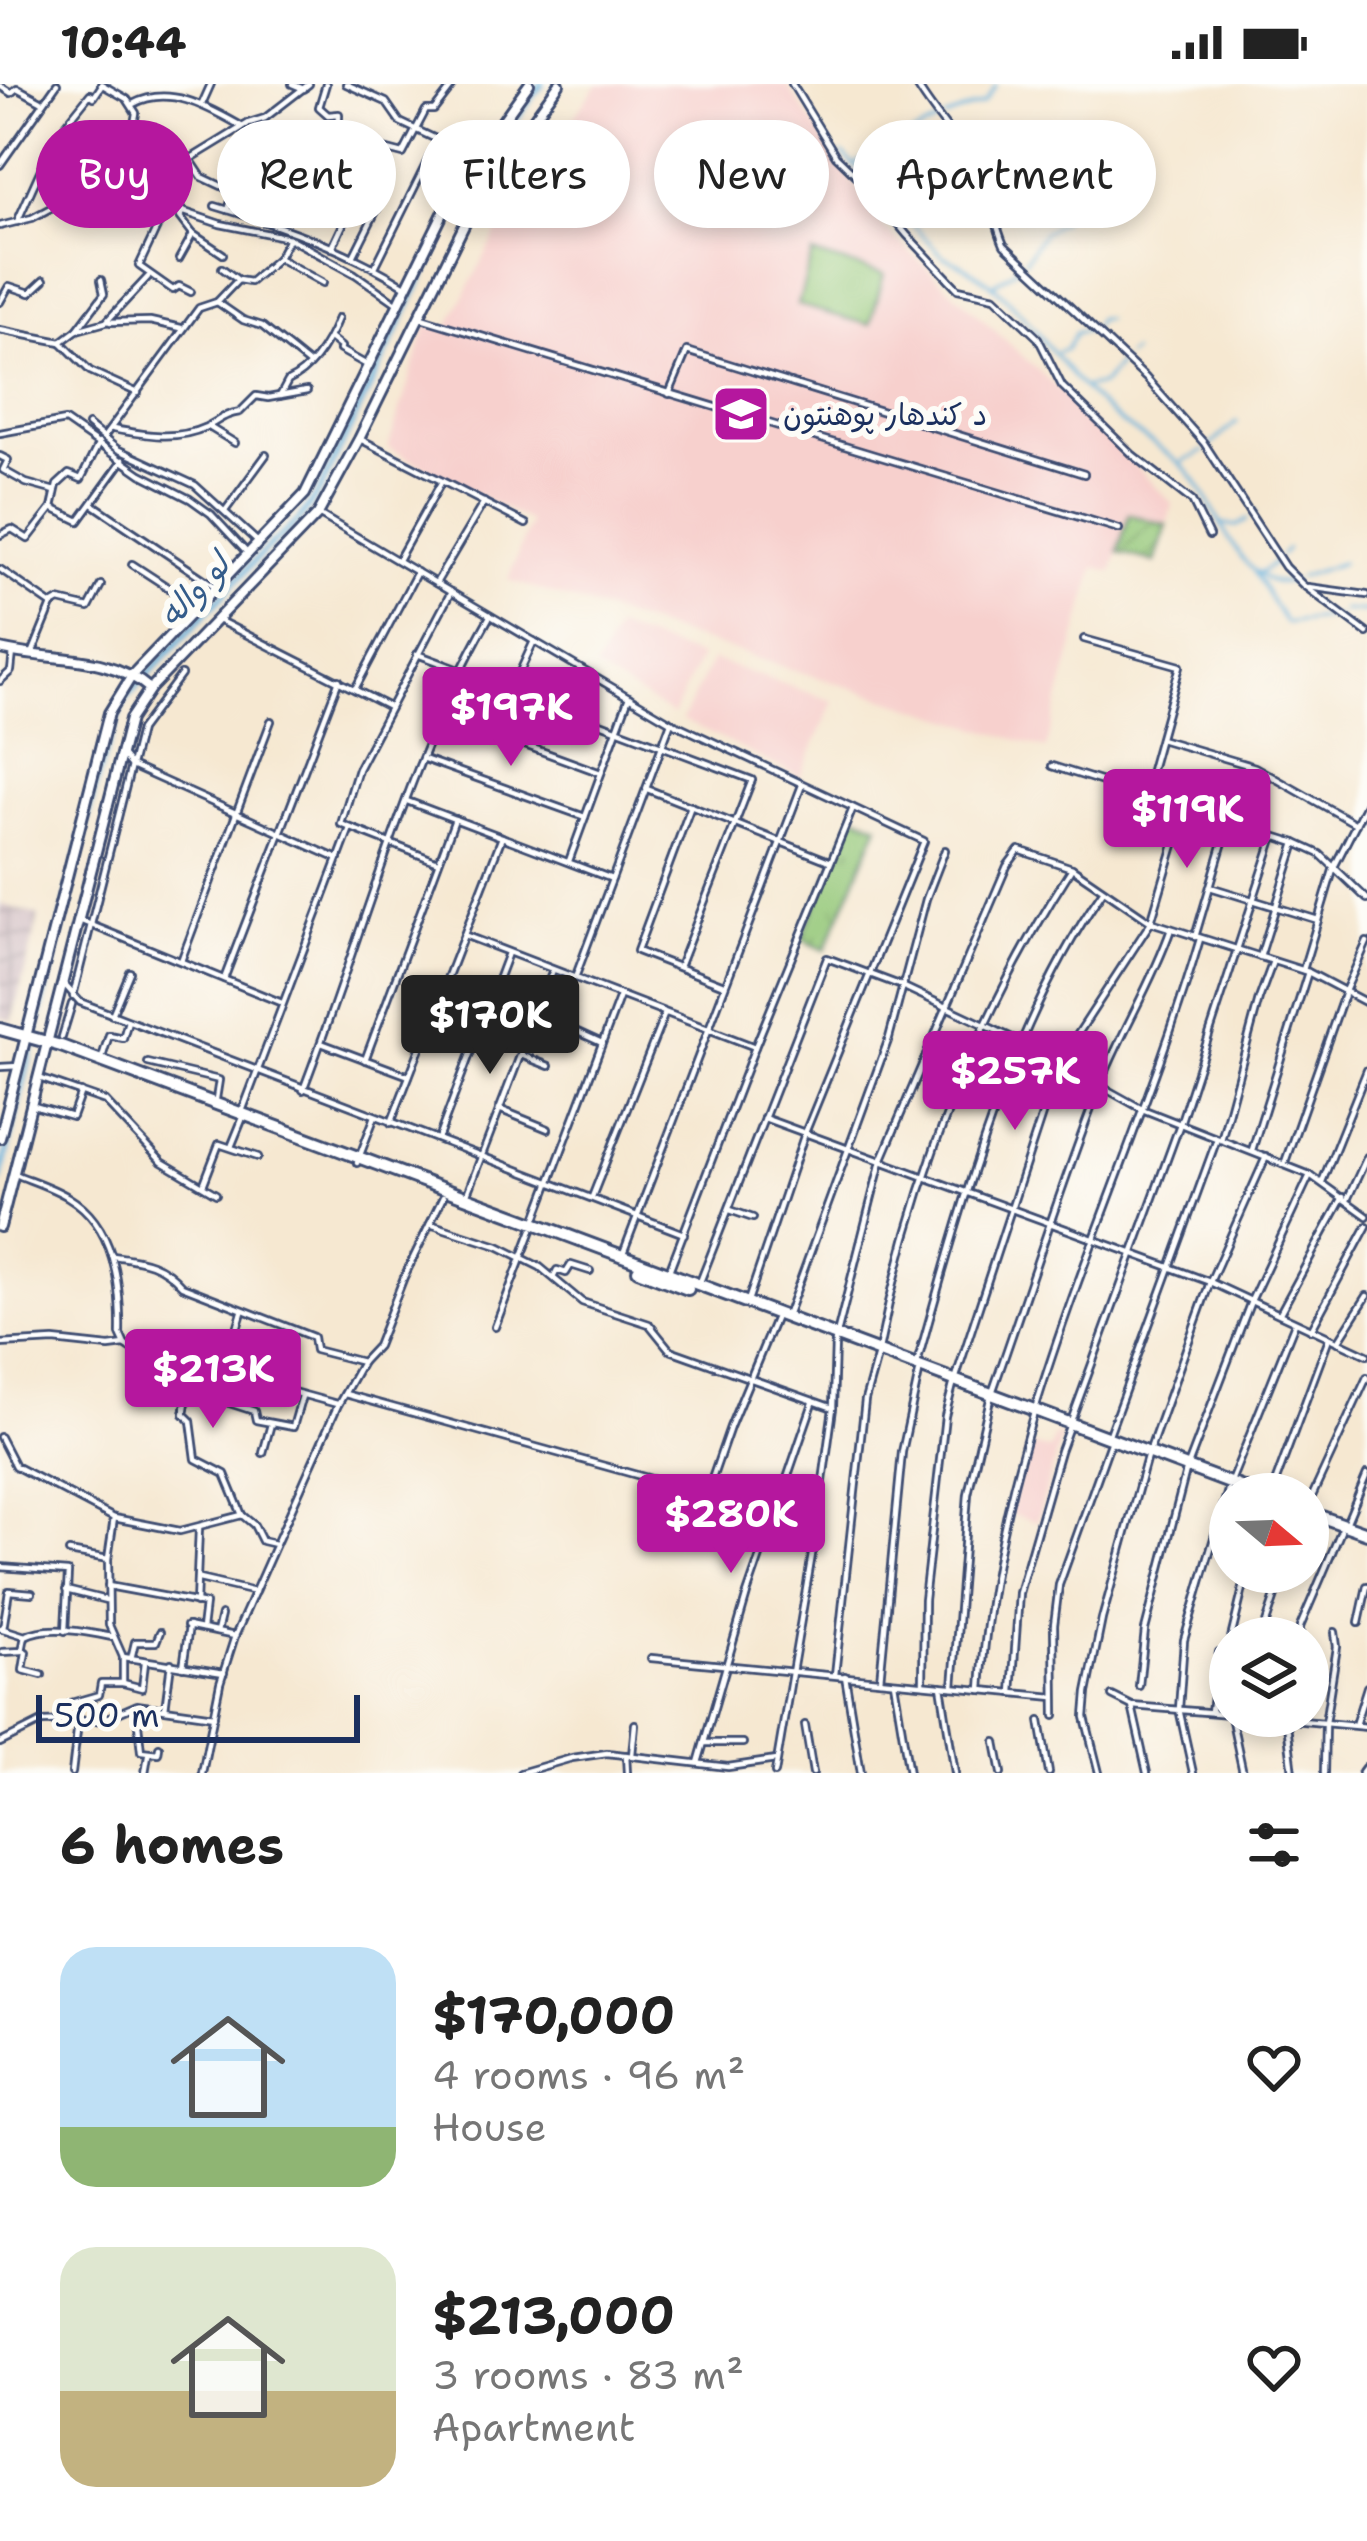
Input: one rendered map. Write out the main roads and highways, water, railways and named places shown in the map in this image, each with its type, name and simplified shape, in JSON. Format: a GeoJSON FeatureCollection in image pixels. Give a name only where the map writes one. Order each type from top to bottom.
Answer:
{"type":"FeatureCollection","features":[{"type":"Feature","properties":{"kind":"main road"},"geometry":{"type":"LineString","coordinates":[[0,1027],[44,1039],[241,1117]]}},
{"type":"Feature","properties":{"kind":"main road"},"geometry":{"type":"LineString","coordinates":[[44,1039],[1209,1478]]}},
{"type":"Feature","properties":{"kind":"main road"},"geometry":{"type":"LineString","coordinates":[[358,1161],[443,1197],[622,1256],[781,1319]]}},
{"type":"Feature","properties":{"kind":"main road"},"geometry":{"type":"LineString","coordinates":[[1329,1522],[1367,1536]]}},
{"type":"Feature","properties":{"kind":"waterway","name":"لو واله"},"geometry":{"type":"LineString","coordinates":[[0,1180],[98,774],[124,700],[298,521],[319,492],[467,185],[542,84]]}},
{"type":"Feature","properties":{"kind":"waterway"},"geometry":{"type":"LineString","coordinates":[[945,118],[984,103],[996,86]]}},
{"type":"Feature","properties":{"kind":"waterway"},"geometry":{"type":"LineString","coordinates":[[843,154],[944,257],[971,270],[1015,307],[1090,396],[1192,476],[1245,562],[1275,582],[1293,581]]}},
{"type":"Feature","properties":{"kind":"waterway"},"geometry":{"type":"LineString","coordinates":[[1025,260],[1051,228]]}},
{"type":"Feature","properties":{"kind":"waterway"},"geometry":{"type":"LineString","coordinates":[[993,285],[1020,266]]}},
{"type":"Feature","properties":{"kind":"waterway"},"geometry":{"type":"LineString","coordinates":[[1094,326],[1098,319],[1106,319]]}},
{"type":"Feature","properties":{"kind":"waterway"},"geometry":{"type":"LineString","coordinates":[[1058,352],[1066,349],[1075,333],[1087,330]]}},
{"type":"Feature","properties":{"kind":"waterway"},"geometry":{"type":"LineString","coordinates":[[1127,356],[1132,352]]}},
{"type":"Feature","properties":{"kind":"waterway"},"geometry":{"type":"LineString","coordinates":[[1086,387],[1102,385],[1121,361]]}},
{"type":"Feature","properties":{"kind":"waterway"},"geometry":{"type":"LineString","coordinates":[[1210,446],[1237,422]]}},
{"type":"Feature","properties":{"kind":"waterway"},"geometry":{"type":"LineString","coordinates":[[1180,463],[1204,451]]}},
{"type":"Feature","properties":{"kind":"waterway"},"geometry":{"type":"LineString","coordinates":[[1221,524],[1237,526],[1247,519]]}},
{"type":"Feature","properties":{"kind":"waterway"},"geometry":{"type":"LineString","coordinates":[[1281,555],[1287,549]]}},
{"type":"Feature","properties":{"kind":"waterway"},"geometry":{"type":"LineString","coordinates":[[1277,561],[1261,573],[1254,572],[1285,623],[1338,616]]}},
{"type":"Feature","properties":{"kind":"waterway"},"geometry":{"type":"LineString","coordinates":[[1300,577],[1342,563]]}},
{"type":"Feature","properties":{"kind":"waterway"},"geometry":{"type":"LineString","coordinates":[[1342,610],[1367,612]]}},
{"type":"Feature","properties":{"kind":"place","name":"د کندهار پوهنتون"},"geometry":{"type":"Point","coordinates":[741,414]}}]}
